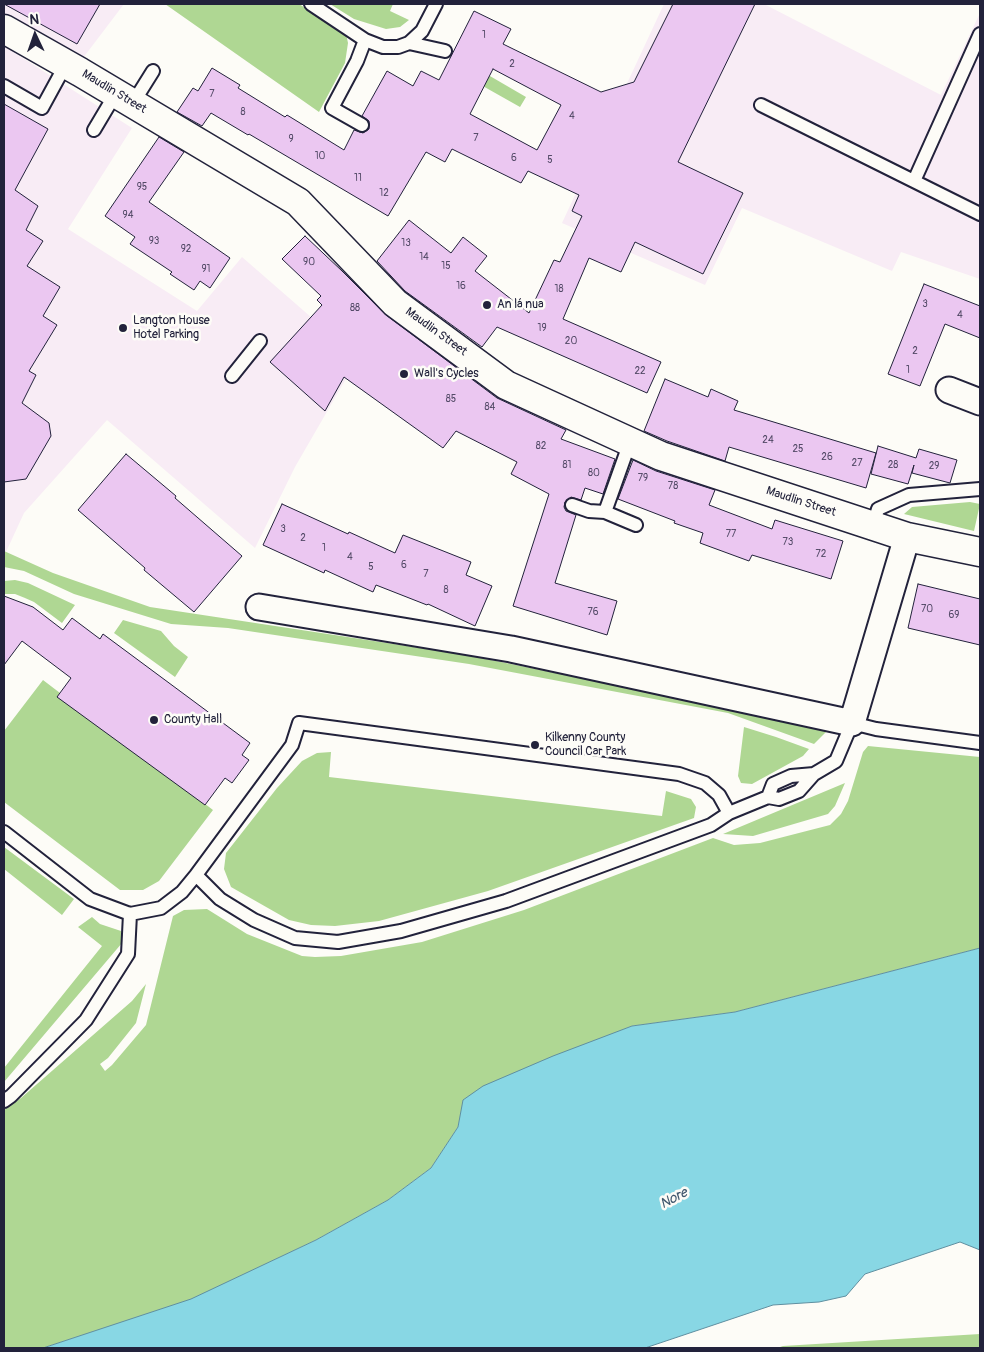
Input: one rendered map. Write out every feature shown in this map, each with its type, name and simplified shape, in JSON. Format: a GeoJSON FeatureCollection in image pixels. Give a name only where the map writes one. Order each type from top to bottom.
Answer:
{"type":"FeatureCollection","features":[{"type":"Feature","properties":{"kind":"street","name":"Maudlin Street"},"geometry":{"type":"LineString","coordinates":[[4,29],[298,202],[395,303],[506,385],[661,456],[907,537],[980,552]]}},
{"type":"Feature","properties":{"kind":"street"},"geometry":{"type":"LineString","coordinates":[[949,390],[980,402]]}},
{"type":"Feature","properties":{"kind":"street"},"geometry":{"type":"LineString","coordinates":[[259,607],[511,649],[852,724],[907,537]]}},
{"type":"Feature","properties":{"kind":"lane"},"geometry":{"type":"LineString","coordinates":[[311,4],[365,40],[383,48],[398,47],[409,43],[422,31],[436,4]]}},
{"type":"Feature","properties":{"kind":"lane"},"geometry":{"type":"LineString","coordinates":[[914,181],[980,34]]}},
{"type":"Feature","properties":{"kind":"lane"},"geometry":{"type":"LineString","coordinates":[[362,125],[332,108],[357,62],[365,40]]}},
{"type":"Feature","properties":{"kind":"lane"},"geometry":{"type":"LineString","coordinates":[[409,43],[445,51]]}},
{"type":"Feature","properties":{"kind":"lane"},"geometry":{"type":"LineString","coordinates":[[4,86],[42,108],[66,64]]}},
{"type":"Feature","properties":{"kind":"lane"},"geometry":{"type":"LineString","coordinates":[[94,130],[153,70]]}},
{"type":"Feature","properties":{"kind":"lane"},"geometry":{"type":"LineString","coordinates":[[761,105],[980,214]]}},
{"type":"Feature","properties":{"kind":"lane"},"geometry":{"type":"LineString","coordinates":[[232,376],[260,341]]}},
{"type":"Feature","properties":{"kind":"lane"},"geometry":{"type":"LineString","coordinates":[[605,512],[630,442]]}},
{"type":"Feature","properties":{"kind":"lane"},"geometry":{"type":"LineString","coordinates":[[873,526],[878,509],[909,495],[980,490]]}},
{"type":"Feature","properties":{"kind":"lane"},"geometry":{"type":"LineString","coordinates":[[572,505],[589,511],[605,512],[636,524]]}},
{"type":"Feature","properties":{"kind":"lane"},"geometry":{"type":"LineString","coordinates":[[4,832],[90,898],[130,914],[161,908],[182,892],[196,875],[292,745],[300,723],[679,774],[705,783],[719,795],[729,813]]}},
{"type":"Feature","properties":{"kind":"lane"},"geometry":{"type":"LineString","coordinates":[[196,875],[220,899],[254,920],[295,938],[338,942],[400,931],[506,901],[711,825],[729,813],[768,797],[772,784],[791,776],[814,774],[836,761],[852,724],[980,743]]}},
{"type":"Feature","properties":{"kind":"lane"},"geometry":{"type":"LineString","coordinates":[[4,1101],[86,1020],[128,954],[130,914]]}},
{"type":"Feature","properties":{"kind":"shaded area"},"geometry":{"type":"Polygon","coordinates":[[[4,4],[124,4],[80,62],[4,17],[4,4]]]}},
{"type":"Feature","properties":{"kind":"shaded area"},"geometry":{"type":"Polygon","coordinates":[[[664,4],[764,4],[941,95],[980,13],[980,279],[901,252],[892,271],[742,208],[705,285],[562,223],[664,4]]]}},
{"type":"Feature","properties":{"kind":"shaded area"},"geometry":{"type":"Polygon","coordinates":[[[4,46],[132,128],[68,229],[197,311],[242,257],[358,358],[295,467],[255,548],[107,420],[24,513],[6,552],[4,551],[4,46]]]}},
{"type":"Feature","properties":{"kind":"green space"},"geometry":{"type":"Polygon","coordinates":[[[165,4],[299,4],[346,34],[348,43],[345,63],[319,112],[165,4]]]}},
{"type":"Feature","properties":{"kind":"green space"},"geometry":{"type":"Polygon","coordinates":[[[330,4],[393,4],[390,11],[409,20],[400,27],[386,29],[354,19],[330,4]]]}},
{"type":"Feature","properties":{"kind":"green space"},"geometry":{"type":"Polygon","coordinates":[[[471,65],[526,97],[520,107],[465,76],[471,65]]]}},
{"type":"Feature","properties":{"kind":"green space"},"geometry":{"type":"Polygon","coordinates":[[[970,502],[980,504],[974,531],[904,514],[912,507],[970,502]]]}},
{"type":"Feature","properties":{"kind":"green space"},"geometry":{"type":"Polygon","coordinates":[[[4,551],[53,573],[150,607],[466,655],[830,728],[814,744],[728,713],[469,664],[228,628],[171,624],[74,594],[24,571],[4,567],[4,551]]]}},
{"type":"Feature","properties":{"kind":"green space"},"geometry":{"type":"Polygon","coordinates":[[[15,580],[28,583],[75,605],[62,623],[34,602],[15,594],[4,594],[4,581],[15,580]]]}},
{"type":"Feature","properties":{"kind":"green space"},"geometry":{"type":"Polygon","coordinates":[[[123,620],[161,631],[174,646],[188,657],[175,677],[114,633],[123,620]]]}},
{"type":"Feature","properties":{"kind":"green space"},"geometry":{"type":"Polygon","coordinates":[[[43,680],[213,810],[159,881],[143,890],[120,890],[4,802],[4,731],[43,680]]]}},
{"type":"Feature","properties":{"kind":"green space"},"geometry":{"type":"Polygon","coordinates":[[[744,727],[809,749],[803,756],[752,784],[741,783],[738,776],[744,727]]]}},
{"type":"Feature","properties":{"kind":"green space"},"geometry":{"type":"Polygon","coordinates":[[[868,746],[980,757],[980,948],[735,1012],[632,1026],[464,1100],[458,1127],[431,1168],[388,1200],[316,1240],[191,1300],[43,1348],[4,1348],[4,1110],[21,1098],[132,1001],[146,984],[136,1023],[108,1058],[100,1064],[105,1071],[112,1065],[146,1025],[173,916],[184,910],[207,909],[247,934],[302,956],[341,956],[422,942],[524,910],[713,838],[734,845],[760,843],[830,825],[841,814],[848,801],[863,752],[868,746]]]}},
{"type":"Feature","properties":{"kind":"green space"},"geometry":{"type":"Polygon","coordinates":[[[331,752],[329,777],[662,816],[666,791],[691,799],[696,807],[694,818],[488,891],[379,921],[335,926],[311,925],[289,920],[231,887],[224,869],[226,853],[277,788],[302,761],[317,753],[331,752]]]}},
{"type":"Feature","properties":{"kind":"green space"},"geometry":{"type":"Polygon","coordinates":[[[845,783],[835,806],[828,814],[753,836],[723,834],[845,783]]]}},
{"type":"Feature","properties":{"kind":"green space"},"geometry":{"type":"Polygon","coordinates":[[[4,847],[74,899],[62,915],[4,869],[4,847]]]}},
{"type":"Feature","properties":{"kind":"green space"},"geometry":{"type":"Polygon","coordinates":[[[92,917],[100,924],[121,931],[122,943],[4,1082],[4,1068],[102,946],[78,927],[92,917]]]}},
{"type":"Feature","properties":{"kind":"green space"},"geometry":{"type":"Polygon","coordinates":[[[980,1334],[980,1348],[777,1348],[783,1346],[980,1334]]]}},
{"type":"Feature","properties":{"kind":"water","name":"Nore"},"geometry":{"type":"Polygon","coordinates":[[[980,948],[980,1250],[960,1242],[865,1274],[846,1296],[819,1302],[773,1305],[645,1348],[43,1348],[191,1299],[316,1240],[388,1200],[431,1168],[458,1127],[463,1100],[483,1086],[553,1056],[632,1026],[735,1012],[980,948]]]}},
{"type":"Feature","properties":{"kind":"building"},"geometry":{"type":"Polygon","coordinates":[[[4,4],[100,4],[77,44],[4,4]]]}},
{"type":"Feature","properties":{"kind":"building"},"geometry":{"type":"Polygon","coordinates":[[[673,4],[755,4],[678,162],[743,193],[703,274],[635,242],[621,272],[589,258],[563,319],[661,362],[647,393],[497,327],[482,347],[405,291],[377,261],[409,220],[451,253],[463,237],[487,256],[475,271],[529,313],[554,260],[560,262],[582,216],[572,211],[579,195],[528,171],[521,183],[452,149],[445,162],[426,152],[388,216],[211,113],[202,126],[177,112],[193,88],[198,91],[212,68],[240,85],[238,88],[344,150],[354,130],[363,133],[369,129],[369,121],[362,116],[387,71],[413,86],[421,71],[439,80],[474,11],[511,29],[503,44],[601,92],[634,82],[673,4]],[[493,69],[470,114],[537,150],[561,105],[493,69]]]}},
{"type":"Feature","properties":{"kind":"building"},"geometry":{"type":"Polygon","coordinates":[[[4,104],[48,129],[15,190],[38,206],[26,230],[43,241],[27,266],[60,287],[43,316],[57,325],[29,371],[36,375],[22,403],[49,423],[51,436],[26,479],[4,482],[4,104]]]}},
{"type":"Feature","properties":{"kind":"building"},"geometry":{"type":"Polygon","coordinates":[[[159,137],[184,152],[149,202],[230,258],[210,288],[200,281],[194,290],[170,274],[172,272],[130,244],[135,237],[105,216],[159,137]]]}},
{"type":"Feature","properties":{"kind":"building"},"geometry":{"type":"Polygon","coordinates":[[[305,236],[386,315],[497,398],[566,430],[561,439],[615,459],[603,494],[585,488],[581,500],[571,497],[565,502],[564,507],[566,511],[576,515],[555,583],[617,601],[607,635],[513,606],[549,494],[511,474],[517,462],[456,431],[443,448],[344,377],[325,411],[270,362],[322,305],[317,300],[321,296],[282,259],[305,236]]]}},
{"type":"Feature","properties":{"kind":"building"},"geometry":{"type":"Polygon","coordinates":[[[924,284],[980,306],[980,338],[945,324],[920,386],[888,374],[924,284]]]}},
{"type":"Feature","properties":{"kind":"building"},"geometry":{"type":"Polygon","coordinates":[[[665,379],[708,397],[711,389],[738,401],[734,410],[876,453],[866,488],[729,447],[725,461],[644,431],[665,379]]]}},
{"type":"Feature","properties":{"kind":"building"},"geometry":{"type":"Polygon","coordinates":[[[878,446],[916,458],[919,449],[957,460],[950,483],[912,473],[914,465],[908,484],[871,474],[878,446]]]}},
{"type":"Feature","properties":{"kind":"building"},"geometry":{"type":"Polygon","coordinates":[[[126,454],[242,556],[194,612],[78,510],[126,454]]]}},
{"type":"Feature","properties":{"kind":"building"},"geometry":{"type":"Polygon","coordinates":[[[633,460],[656,471],[715,490],[709,505],[772,529],[775,520],[843,541],[831,579],[752,555],[749,561],[700,543],[703,533],[618,499],[633,460]]]}},
{"type":"Feature","properties":{"kind":"building"},"geometry":{"type":"Polygon","coordinates":[[[282,504],[395,553],[403,535],[471,562],[466,575],[492,586],[475,626],[428,604],[376,585],[373,592],[325,570],[324,573],[263,545],[282,504]]]}},
{"type":"Feature","properties":{"kind":"building"},"geometry":{"type":"Polygon","coordinates":[[[918,584],[980,599],[980,645],[908,628],[918,584]]]}},
{"type":"Feature","properties":{"kind":"building","name":"County Hall"},"geometry":{"type":"Polygon","coordinates":[[[4,596],[33,607],[63,630],[72,618],[100,639],[103,634],[250,743],[242,755],[249,760],[232,783],[225,778],[205,805],[57,697],[71,678],[22,641],[4,665],[4,596]]]}},
{"type":"Feature","properties":{"kind":"place","name":"An lá nua"},"geometry":{"type":"Point","coordinates":[487,305]}},
{"type":"Feature","properties":{"kind":"place","name":"Langton House Hotel Parking"},"geometry":{"type":"Point","coordinates":[123,328]}},
{"type":"Feature","properties":{"kind":"place","name":"Wall's Cycles"},"geometry":{"type":"Point","coordinates":[404,374]}},
{"type":"Feature","properties":{"kind":"place","name":"County Hall"},"geometry":{"type":"Point","coordinates":[154,720]}},
{"type":"Feature","properties":{"kind":"place","name":"Kilkenny County Council Car Park"},"geometry":{"type":"Point","coordinates":[535,745]}}]}
